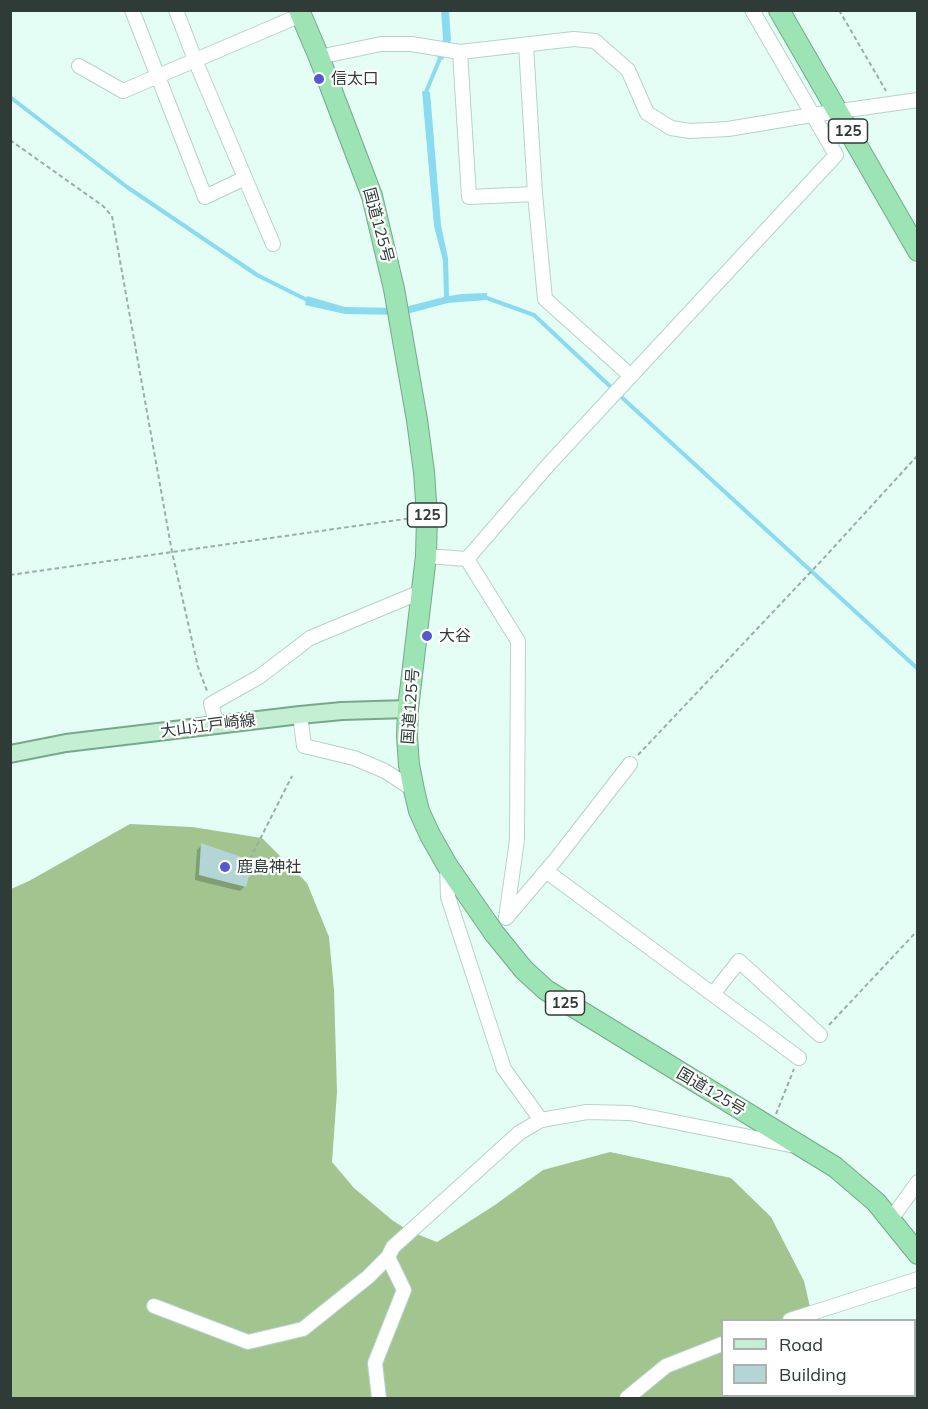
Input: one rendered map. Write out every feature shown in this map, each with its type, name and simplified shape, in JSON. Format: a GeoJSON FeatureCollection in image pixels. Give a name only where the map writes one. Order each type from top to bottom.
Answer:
{"type":"FeatureCollection","features":[{"type":"Feature","properties":{"kind":"highway","name":"125"},"geometry":{"type":"LineString","coordinates":[[779,10],[918,251]]}},
{"type":"Feature","properties":{"kind":"highway","name":"国道125号"},"geometry":{"type":"LineString","coordinates":[[300,13],[372,195],[393,289],[417,420],[427,516],[426,556],[408,709],[407,746],[419,810],[430,835],[447,865],[500,925],[524,970],[546,990],[835,1167],[860,1186],[891,1219],[918,1254]]}},
{"type":"Feature","properties":{"kind":"main road","name":"大山江戸崎線"},"geometry":{"type":"LineString","coordinates":[[10,754],[66,743],[217,724],[342,711],[408,709]]}},
{"type":"Feature","properties":{"kind":"street"},"geometry":{"type":"LineString","coordinates":[[132,10],[205,197],[245,178]]}},
{"type":"Feature","properties":{"kind":"street"},"geometry":{"type":"LineString","coordinates":[[176,10],[273,244]]}},
{"type":"Feature","properties":{"kind":"street"},"geometry":{"type":"LineString","coordinates":[[467,559],[550,464],[836,155],[752,10]]}},
{"type":"Feature","properties":{"kind":"street"},"geometry":{"type":"LineString","coordinates":[[79,66],[123,91],[300,13]]}},
{"type":"Feature","properties":{"kind":"street"},"geometry":{"type":"LineString","coordinates":[[319,57],[381,44],[411,44],[460,52],[573,39],[595,41],[628,70],[647,113],[671,128],[690,131],[728,129],[918,100]]}},
{"type":"Feature","properties":{"kind":"street"},"geometry":{"type":"LineString","coordinates":[[526,45],[535,195],[545,299],[629,379]]}},
{"type":"Feature","properties":{"kind":"street"},"geometry":{"type":"LineString","coordinates":[[460,52],[469,197],[535,195]]}},
{"type":"Feature","properties":{"kind":"street"},"geometry":{"type":"LineString","coordinates":[[426,556],[467,559]]}},
{"type":"Feature","properties":{"kind":"street"},"geometry":{"type":"LineString","coordinates":[[467,559],[518,641],[517,840],[500,925]]}},
{"type":"Feature","properties":{"kind":"street"},"geometry":{"type":"LineString","coordinates":[[217,724],[212,705],[259,677],[310,638],[423,591]]}},
{"type":"Feature","properties":{"kind":"street"},"geometry":{"type":"LineString","coordinates":[[300,715],[304,746],[354,758],[375,766],[414,790]]}},
{"type":"Feature","properties":{"kind":"street"},"geometry":{"type":"LineString","coordinates":[[500,925],[546,871],[630,764]]}},
{"type":"Feature","properties":{"kind":"street"},"geometry":{"type":"LineString","coordinates":[[447,865],[448,897],[504,1069],[541,1120]]}},
{"type":"Feature","properties":{"kind":"street"},"geometry":{"type":"LineString","coordinates":[[546,871],[799,1059]]}},
{"type":"Feature","properties":{"kind":"street"},"geometry":{"type":"LineString","coordinates":[[712,994],[739,961],[820,1035]]}},
{"type":"Feature","properties":{"kind":"street"},"geometry":{"type":"LineString","coordinates":[[154,1306],[248,1342],[303,1329],[368,1277],[388,1257],[393,1247],[511,1138],[541,1120],[586,1112],[630,1113],[789,1146],[802,1146]]}},
{"type":"Feature","properties":{"kind":"street"},"geometry":{"type":"LineString","coordinates":[[891,1219],[918,1182]]}},
{"type":"Feature","properties":{"kind":"street"},"geometry":{"type":"LineString","coordinates":[[379,1398],[375,1363],[404,1290],[388,1257]]}},
{"type":"Feature","properties":{"kind":"street"},"geometry":{"type":"LineString","coordinates":[[796,1319],[918,1278]]}},
{"type":"Feature","properties":{"kind":"street"},"geometry":{"type":"LineString","coordinates":[[627,1398],[666,1366],[721,1345]]}},
{"type":"Feature","properties":{"kind":"path"},"geometry":{"type":"LineString","coordinates":[[838,10],[887,94],[881,104]]}},
{"type":"Feature","properties":{"kind":"path"},"geometry":{"type":"LineString","coordinates":[[10,140],[103,206],[112,216],[172,552],[198,667],[212,705]]}},
{"type":"Feature","properties":{"kind":"path"},"geometry":{"type":"LineString","coordinates":[[630,764],[823,559],[918,454]]}},
{"type":"Feature","properties":{"kind":"path"},"geometry":{"type":"LineString","coordinates":[[10,575],[427,516]]}},
{"type":"Feature","properties":{"kind":"path"},"geometry":{"type":"LineString","coordinates":[[250,859],[292,776]]}},
{"type":"Feature","properties":{"kind":"path"},"geometry":{"type":"LineString","coordinates":[[820,1035],[918,930]]}},
{"type":"Feature","properties":{"kind":"path"},"geometry":{"type":"LineString","coordinates":[[771,1128],[799,1059]]}},
{"type":"Feature","properties":{"kind":"green space"},"geometry":{"type":"Polygon","coordinates":[[[130,824],[192,827],[262,838],[307,883],[329,937],[334,990],[337,1092],[332,1162],[354,1188],[392,1220],[409,1231],[437,1242],[495,1205],[543,1170],[610,1152],[731,1178],[771,1217],[804,1281],[813,1319],[721,1319],[721,1397],[818,1398],[11,1398],[11,889],[130,824]]]}},
{"type":"Feature","properties":{"kind":"water"},"geometry":{"type":"Polygon","coordinates":[[[441,11],[449,11],[451,40],[443,60],[437,57],[443,39],[441,11]]]}},
{"type":"Feature","properties":{"kind":"water"},"geometry":{"type":"Polygon","coordinates":[[[422,91],[430,92],[441,225],[448,258],[449,296],[487,293],[487,300],[448,303],[403,315],[345,314],[305,305],[307,296],[345,307],[401,308],[444,297],[443,261],[434,226],[422,91]]]}},
{"type":"Feature","properties":{"kind":"building","name":"鹿島神社"},"geometry":{"type":"Polygon","coordinates":[[[201,843],[253,861],[246,887],[199,875],[201,843]]]}},
{"type":"Feature","properties":{"kind":"waterway"},"geometry":{"type":"LineString","coordinates":[[426,96],[441,56]]}},
{"type":"Feature","properties":{"kind":"waterway"},"geometry":{"type":"LineString","coordinates":[[10,97],[127,187],[257,275],[309,301]]}},
{"type":"Feature","properties":{"kind":"waterway"},"geometry":{"type":"LineString","coordinates":[[484,297],[534,315],[918,669]]}},
{"type":"Feature","properties":{"kind":"place","name":"信太口"},"geometry":{"type":"Point","coordinates":[319,79]}},
{"type":"Feature","properties":{"kind":"place","name":"大谷"},"geometry":{"type":"Point","coordinates":[427,636]}},
{"type":"Feature","properties":{"kind":"place","name":"鹿島神社"},"geometry":{"type":"Point","coordinates":[225,867]}}]}
